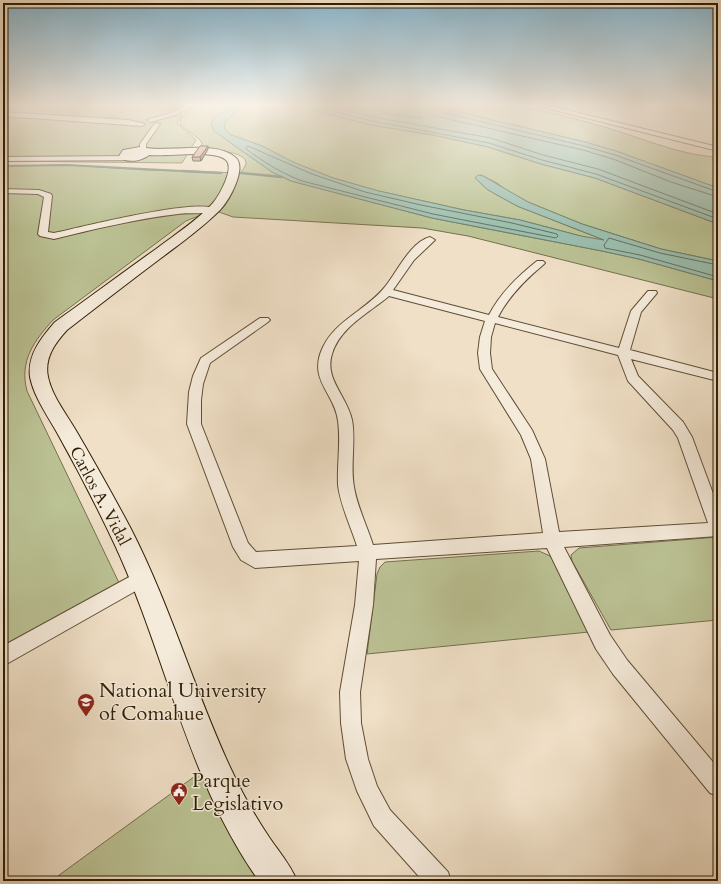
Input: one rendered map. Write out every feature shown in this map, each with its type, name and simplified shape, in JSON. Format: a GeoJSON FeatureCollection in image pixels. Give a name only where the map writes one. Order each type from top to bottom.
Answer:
{"type":"FeatureCollection","features":[{"type":"Feature","properties":{"kind":"street"},"geometry":{"type":"LineString","coordinates":[[130,154],[135,145]]}},
{"type":"Feature","properties":{"kind":"street"},"geometry":{"type":"LineString","coordinates":[[130,154],[142,155],[143,145]]}},
{"type":"Feature","properties":{"kind":"street"},"geometry":{"type":"LineString","coordinates":[[706,145],[717,148]]}},
{"type":"Feature","properties":{"kind":"street"},"geometry":{"type":"LineString","coordinates":[[143,151],[160,153],[208,151],[221,153],[229,156],[234,162],[233,173]]}},
{"type":"Feature","properties":{"kind":"street"},"geometry":{"type":"LineString","coordinates":[[3,159],[93,158],[130,154],[210,157],[226,162],[233,173]]}},
{"type":"Feature","properties":{"kind":"street","name":"Carlos A. Vidal"},"geometry":{"type":"LineString","coordinates":[[233,173],[226,195],[213,210],[189,230],[56,330],[46,345],[38,365],[38,375],[43,390],[110,510],[142,578],[219,778],[235,811],[254,844],[280,881]]}},
{"type":"Feature","properties":{"kind":"street"},"geometry":{"type":"LineString","coordinates":[[3,192],[39,192],[48,196],[43,234],[54,236],[147,215],[186,210],[213,210]]}},
{"type":"Feature","properties":{"kind":"street"},"geometry":{"type":"LineString","coordinates":[[430,240],[412,254],[387,292],[341,328],[329,347],[324,368],[327,380],[343,410],[345,420],[346,486],[368,553],[364,605],[350,692],[351,723],[358,759],[368,791],[382,818],[439,881]]}},
{"type":"Feature","properties":{"kind":"street"},"geometry":{"type":"LineString","coordinates":[[540,263],[515,284],[502,300],[491,319],[485,341],[484,359],[486,369],[527,434],[538,459],[552,540],[603,642],[620,667],[718,786]]}},
{"type":"Feature","properties":{"kind":"street"},"geometry":{"type":"LineString","coordinates":[[387,292],[718,377]]}},
{"type":"Feature","properties":{"kind":"street"},"geometry":{"type":"LineString","coordinates":[[264,320],[205,361],[201,369],[192,410],[194,424],[241,547],[245,554],[255,560],[718,529],[685,437],[678,426],[632,378],[623,353],[636,311],[652,293]]}},
{"type":"Feature","properties":{"kind":"street"},"geometry":{"type":"LineString","coordinates":[[3,656],[142,578]]}},
{"type":"Feature","properties":{"kind":"shaded area"},"geometry":{"type":"Polygon","coordinates":[[[3,145],[193,145],[182,163],[3,161],[3,145]]]}},
{"type":"Feature","properties":{"kind":"shaded area"},"geometry":{"type":"Polygon","coordinates":[[[202,145],[234,145],[272,172],[291,181],[432,218],[639,259],[718,281],[718,299],[468,236],[422,228],[233,217],[213,210],[186,221],[53,320],[34,344],[30,352],[25,370],[27,391],[122,589],[3,656],[3,166],[67,165],[145,170],[241,173],[246,164],[245,160],[241,156],[235,154],[201,149],[202,145]]]}},
{"type":"Feature","properties":{"kind":"shaded area"},"geometry":{"type":"Polygon","coordinates":[[[260,145],[480,145],[488,147],[541,164],[595,178],[718,224],[718,261],[661,249],[582,224],[528,202],[481,175],[475,178],[488,190],[517,206],[604,240],[599,241],[520,220],[464,210],[378,191],[333,178],[292,162],[260,145]]]}},
{"type":"Feature","properties":{"kind":"shaded area"},"geometry":{"type":"Polygon","coordinates":[[[596,145],[661,145],[688,153],[718,157],[718,188],[596,145]]]}},
{"type":"Feature","properties":{"kind":"shaded area"},"geometry":{"type":"Polygon","coordinates":[[[718,537],[718,620],[611,630],[572,561],[571,555],[579,548],[718,537]]]}},
{"type":"Feature","properties":{"kind":"shaded area"},"geometry":{"type":"Polygon","coordinates":[[[539,551],[550,556],[554,561],[589,632],[367,654],[377,574],[380,567],[385,562],[539,551]]]}},
{"type":"Feature","properties":{"kind":"shaded area","name":"Parque Legislativo"},"geometry":{"type":"Polygon","coordinates":[[[213,763],[242,853],[259,881],[51,881],[213,763]]]}},
{"type":"Feature","properties":{"kind":"water"},"geometry":{"type":"Polygon","coordinates":[[[234,145],[260,145],[293,162],[333,178],[379,191],[464,210],[520,220],[581,236],[604,240],[517,206],[488,190],[475,178],[478,175],[483,176],[528,202],[582,224],[661,249],[718,261],[718,281],[639,259],[432,218],[291,181],[272,172],[234,145]]]}},
{"type":"Feature","properties":{"kind":"water"},"geometry":{"type":"Polygon","coordinates":[[[480,145],[596,145],[616,151],[718,188],[718,224],[595,178],[541,164],[480,145]]]}},
{"type":"Feature","properties":{"kind":"building"},"geometry":{"type":"Polygon","coordinates":[[[200,146],[208,146],[200,157],[192,157],[200,146]]]}},
{"type":"Feature","properties":{"kind":"waterway"},"geometry":{"type":"LineString","coordinates":[[3,166],[67,165],[202,172]]}},
{"type":"Feature","properties":{"kind":"waterway"},"geometry":{"type":"LineString","coordinates":[[182,171],[221,173]]}},
{"type":"Feature","properties":{"kind":"waterway"},"geometry":{"type":"LineString","coordinates":[[241,173],[282,177]]}},
{"type":"Feature","properties":{"kind":"place","name":"National University of Comahue"},"geometry":{"type":"Point","coordinates":[86,717]}},
{"type":"Feature","properties":{"kind":"place","name":"Parque Legislativo"},"geometry":{"type":"Point","coordinates":[179,806]}}]}
